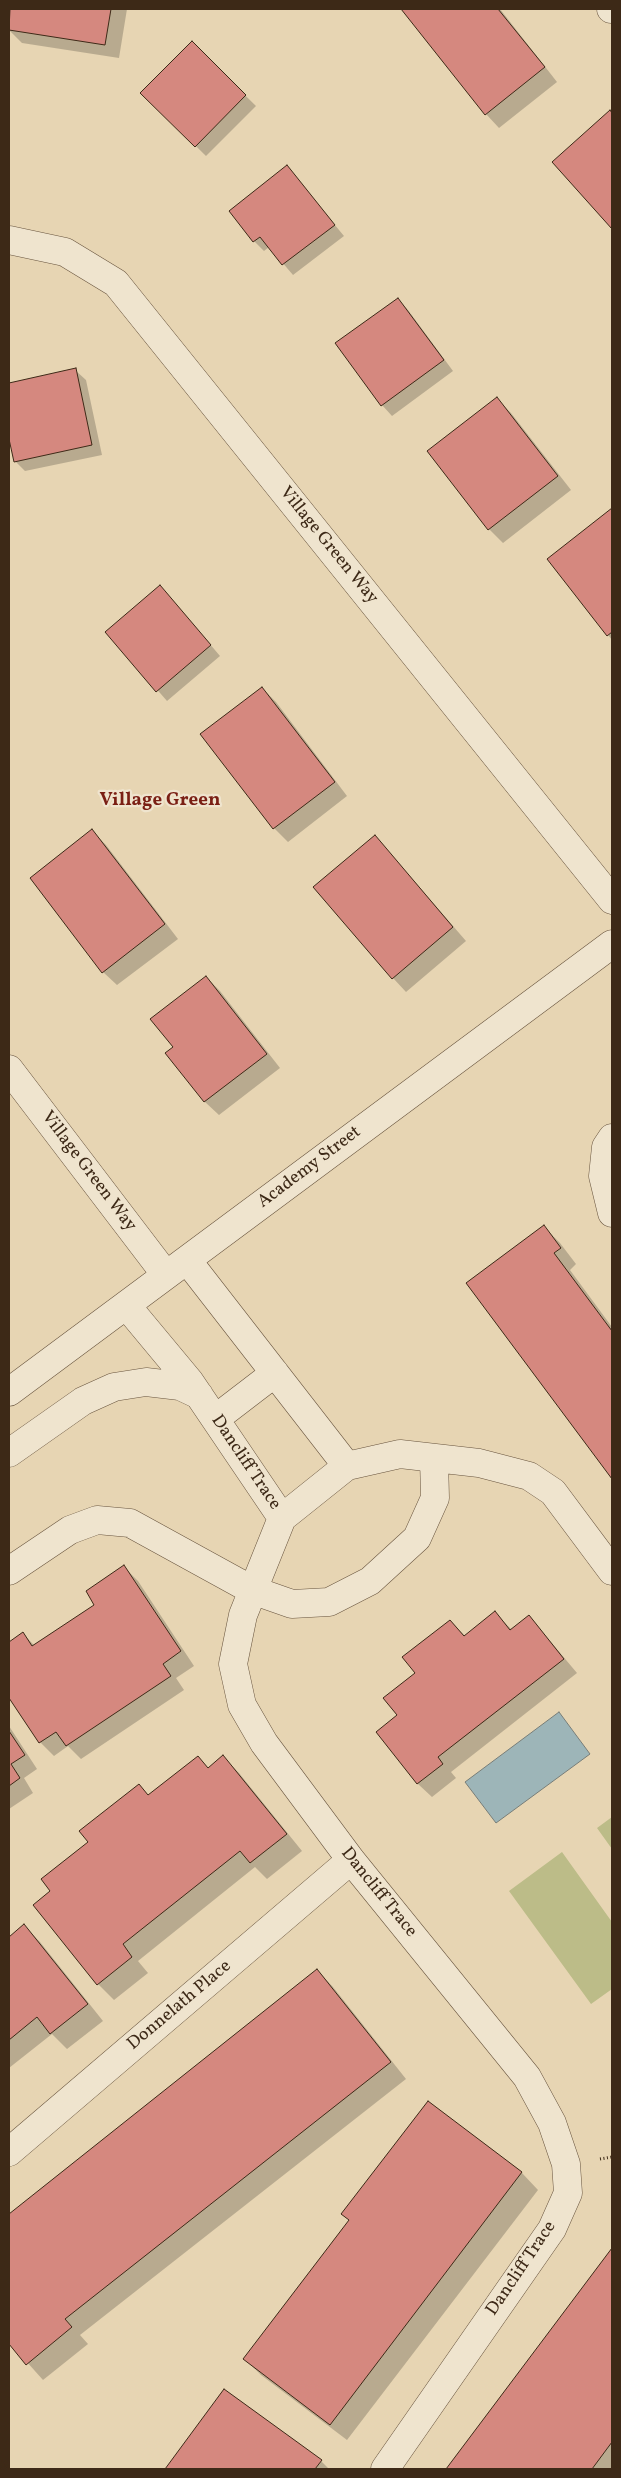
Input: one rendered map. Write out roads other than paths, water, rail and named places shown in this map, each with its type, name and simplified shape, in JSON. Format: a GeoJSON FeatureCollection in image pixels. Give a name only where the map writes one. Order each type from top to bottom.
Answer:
{"type":"FeatureCollection","features":[{"type":"Feature","properties":{"kind":"street","name":"Village Green Way"},"geometry":{"type":"LineString","coordinates":[[9,240],[65,252],[116,283],[612,900]]}},
{"type":"Feature","properties":{"kind":"street","name":"Academy Street"},"geometry":{"type":"LineString","coordinates":[[9,1392],[612,944]]}},
{"type":"Feature","properties":{"kind":"street","name":"Village Green Way"},"geometry":{"type":"LineString","coordinates":[[9,1069],[177,1267]]}},
{"type":"Feature","properties":{"kind":"street"},"geometry":{"type":"LineString","coordinates":[[612,1138],[606,1147],[603,1176],[612,1213]]}},
{"type":"Feature","properties":{"kind":"street"},"geometry":{"type":"LineString","coordinates":[[177,1267],[275,1373],[347,1466]]}},
{"type":"Feature","properties":{"kind":"street","name":"Dancliff Trace"},"geometry":{"type":"LineString","coordinates":[[126,1305],[199,1395],[282,1518],[243,1615],[233,1664],[242,1705],[264,1743],[351,1860],[527,2077],[552,2123],[566,2164],[568,2193],[552,2229],[385,2469]]}},
{"type":"Feature","properties":{"kind":"street"},"geometry":{"type":"LineString","coordinates":[[215,1419],[275,1373]]}},
{"type":"Feature","properties":{"kind":"street"},"geometry":{"type":"LineString","coordinates":[[9,1453],[83,1402],[114,1387],[146,1382],[180,1386],[199,1395]]}},
{"type":"Feature","properties":{"kind":"street"},"geometry":{"type":"LineString","coordinates":[[282,1518],[347,1466],[400,1454],[478,1463],[529,1476],[553,1492],[612,1571]]}},
{"type":"Feature","properties":{"kind":"street"},"geometry":{"type":"LineString","coordinates":[[9,1571],[70,1530],[97,1520],[130,1523],[252,1590],[292,1604],[329,1602],[370,1581],[417,1538],[435,1498],[434,1458]]}},
{"type":"Feature","properties":{"kind":"street","name":"Donnelath Place"},"geometry":{"type":"LineString","coordinates":[[9,2152],[351,1860]]}},
{"type":"Feature","properties":{"kind":"water"},"geometry":{"type":"Polygon","coordinates":[[[559,1712],[590,1754],[496,1823],[465,1782],[559,1712]]]}},
{"type":"Feature","properties":{"kind":"district","name":"Village Green"},"geometry":{"type":"Point","coordinates":[160,802]}}]}
